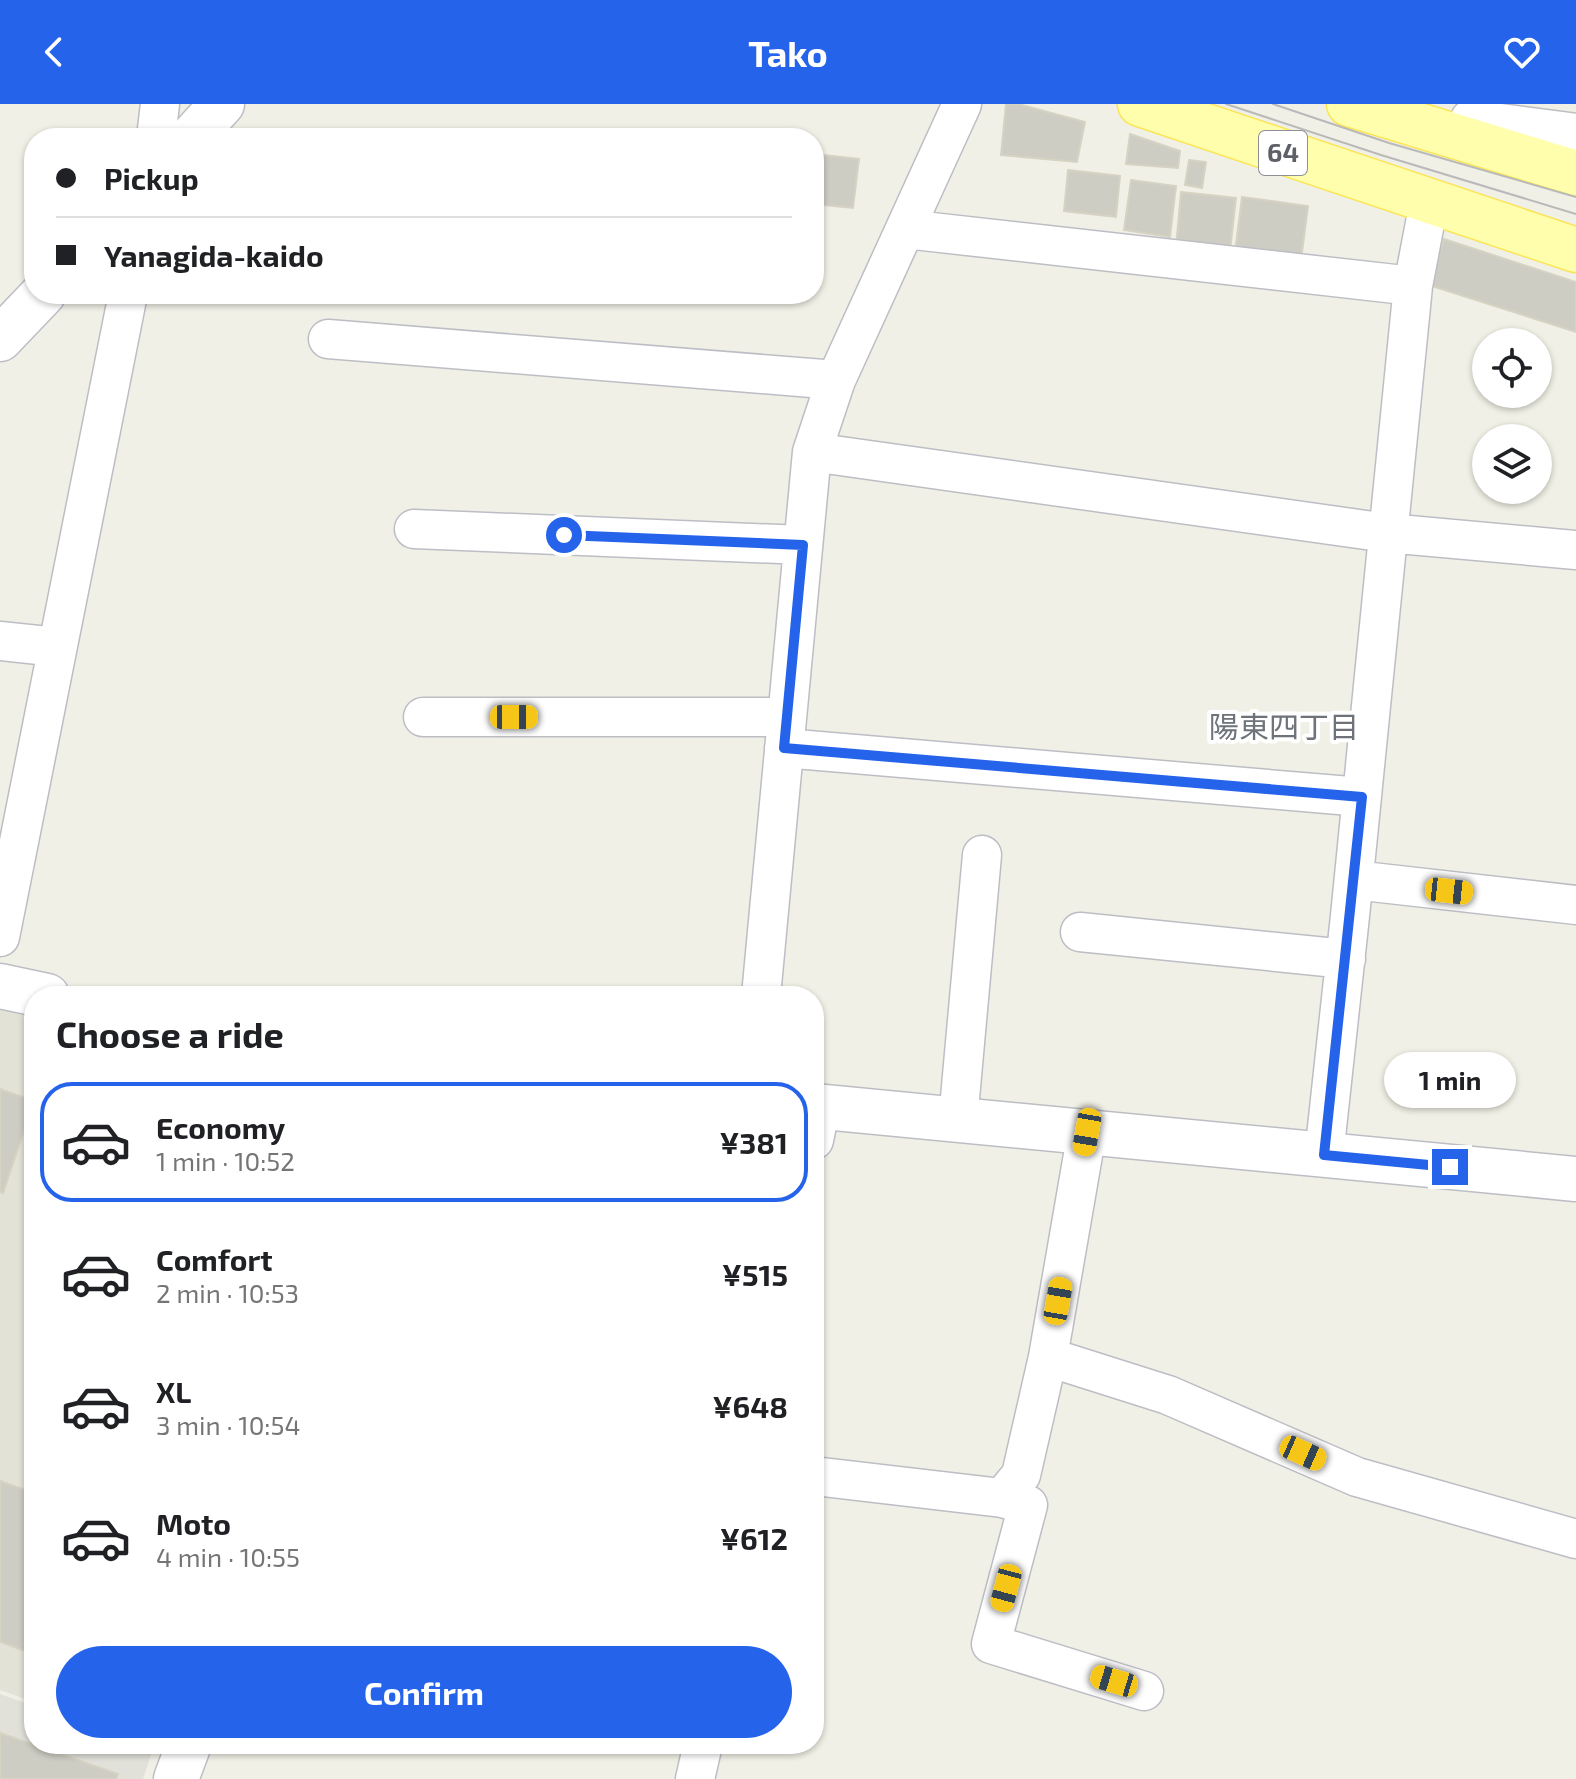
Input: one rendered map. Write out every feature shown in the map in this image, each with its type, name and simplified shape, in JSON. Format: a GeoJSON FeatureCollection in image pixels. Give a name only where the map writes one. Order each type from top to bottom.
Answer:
{"type":"FeatureCollection","features":[{"type":"Feature","properties":{"kind":"main road","name":"64"},"geometry":{"type":"LineString","coordinates":[[1140,104],[1576,250]]}},
{"type":"Feature","properties":{"kind":"main road"},"geometry":{"type":"LineString","coordinates":[[1349,104],[1394,111],[1464,139],[1576,173]]}},
{"type":"Feature","properties":{"kind":"street"},"geometry":{"type":"LineString","coordinates":[[157,128],[160,104]]}},
{"type":"Feature","properties":{"kind":"street"},"geometry":{"type":"LineString","coordinates":[[200,128],[222,104]]}},
{"type":"Feature","properties":{"kind":"street"},"geometry":{"type":"LineString","coordinates":[[762,986],[812,452],[836,380],[962,104]]}},
{"type":"Feature","properties":{"kind":"street"},"geometry":{"type":"LineString","coordinates":[[1464,139],[1470,119],[1576,133]]}},
{"type":"Feature","properties":{"kind":"street"},"geometry":{"type":"LineString","coordinates":[[1324,1155],[1413,286],[1426,218],[1425,201]]}},
{"type":"Feature","properties":{"kind":"street"},"geometry":{"type":"LineString","coordinates":[[905,229],[1413,286]]}},
{"type":"Feature","properties":{"kind":"street"},"geometry":{"type":"LineString","coordinates":[[0,339],[33,304]]}},
{"type":"Feature","properties":{"kind":"street"},"geometry":{"type":"LineString","coordinates":[[0,937],[126,304]]}},
{"type":"Feature","properties":{"kind":"street"},"geometry":{"type":"LineString","coordinates":[[328,339],[836,380]]}},
{"type":"Feature","properties":{"kind":"street"},"geometry":{"type":"LineString","coordinates":[[812,452],[1387,533],[1576,550]]}},
{"type":"Feature","properties":{"kind":"street"},"geometry":{"type":"LineString","coordinates":[[414,529],[803,545]]}},
{"type":"Feature","properties":{"kind":"street"},"geometry":{"type":"LineString","coordinates":[[0,641],[57,647]]}},
{"type":"Feature","properties":{"kind":"street"},"geometry":{"type":"LineString","coordinates":[[423,717],[786,733],[1362,797]]}},
{"type":"Feature","properties":{"kind":"street"},"geometry":{"type":"LineString","coordinates":[[958,1120],[982,855]]}},
{"type":"Feature","properties":{"kind":"street"},"geometry":{"type":"LineString","coordinates":[[1354,880],[1576,905]]}},
{"type":"Feature","properties":{"kind":"street"},"geometry":{"type":"LineString","coordinates":[[1080,932],[1346,959]]}},
{"type":"Feature","properties":{"kind":"street"},"geometry":{"type":"LineString","coordinates":[[0,986],[24,991]]}},
{"type":"Feature","properties":{"kind":"street"},"geometry":{"type":"LineString","coordinates":[[824,1118],[958,1120],[1576,1179]]}},
{"type":"Feature","properties":{"kind":"street"},"geometry":{"type":"LineString","coordinates":[[1002,1498],[1021,1475],[1048,1357],[1087,1132]]}},
{"type":"Feature","properties":{"kind":"street"},"geometry":{"type":"LineString","coordinates":[[1048,1357],[1168,1395],[1357,1477],[1576,1539]]}},
{"type":"Feature","properties":{"kind":"street"},"geometry":{"type":"LineString","coordinates":[[824,1477],[1002,1498],[1028,1505],[991,1644],[1144,1691]]}},
{"type":"Feature","properties":{"kind":"street"},"geometry":{"type":"LineString","coordinates":[[176,1779],[185,1754]]}},
{"type":"Feature","properties":{"kind":"street"},"geometry":{"type":"LineString","coordinates":[[695,1779],[701,1754]]}},
{"type":"Feature","properties":{"kind":"shaded area"},"geometry":{"type":"Polygon","coordinates":[[[0,1008],[24,1012],[24,1698],[0,1690],[0,1008]]]}},
{"type":"Feature","properties":{"kind":"shaded area"},"geometry":{"type":"Polygon","coordinates":[[[0,1694],[24,1702],[24,1754],[151,1754],[143,1779],[0,1779],[0,1694]]]}},
{"type":"Feature","properties":{"kind":"building"},"geometry":{"type":"Polygon","coordinates":[[[1006,104],[1018,104],[1085,122],[1077,162],[1001,155],[1006,104]]]}},
{"type":"Feature","properties":{"kind":"building"},"geometry":{"type":"Polygon","coordinates":[[[1130,134],[1180,151],[1178,168],[1126,164],[1130,134]]]}},
{"type":"Feature","properties":{"kind":"building"},"geometry":{"type":"Polygon","coordinates":[[[824,155],[859,159],[853,208],[824,205],[824,155]]]}},
{"type":"Feature","properties":{"kind":"building"},"geometry":{"type":"Polygon","coordinates":[[[1189,160],[1206,162],[1202,188],[1185,185],[1189,160]]]}},
{"type":"Feature","properties":{"kind":"building"},"geometry":{"type":"Polygon","coordinates":[[[1068,170],[1120,176],[1116,217],[1064,211],[1068,170]]]}},
{"type":"Feature","properties":{"kind":"building"},"geometry":{"type":"Polygon","coordinates":[[[1131,180],[1176,186],[1170,237],[1124,230],[1131,180]]]}},
{"type":"Feature","properties":{"kind":"building"},"geometry":{"type":"Polygon","coordinates":[[[1181,192],[1236,198],[1230,251],[1176,246],[1181,192]]]}},
{"type":"Feature","properties":{"kind":"building"},"geometry":{"type":"Polygon","coordinates":[[[1242,197],[1308,206],[1301,260],[1235,252],[1242,197]]]}},
{"type":"Feature","properties":{"kind":"building"},"geometry":{"type":"Polygon","coordinates":[[[1444,239],[1576,282],[1576,332],[1429,285],[1444,239]]]}},
{"type":"Feature","properties":{"kind":"building"},"geometry":{"type":"Polygon","coordinates":[[[0,1089],[24,1097],[24,1131],[3,1193],[0,1192],[0,1089]]]}},
{"type":"Feature","properties":{"kind":"building"},"geometry":{"type":"Polygon","coordinates":[[[0,1481],[24,1489],[24,1650],[0,1642],[0,1481]]]}},
{"type":"Feature","properties":{"kind":"building"},"geometry":{"type":"Polygon","coordinates":[[[0,1733],[24,1741],[24,1754],[60,1754],[118,1774],[116,1779],[0,1779],[0,1733]]]}},
{"type":"Feature","properties":{"kind":"tram line"},"geometry":{"type":"LineString","coordinates":[[1226,104],[1576,214]]}},
{"type":"Feature","properties":{"kind":"tram line"},"geometry":{"type":"LineString","coordinates":[[1273,104],[1389,143],[1576,197]]}},
{"type":"Feature","properties":{"kind":"district","name":"陽東四丁目"},"geometry":{"type":"Point","coordinates":[1284,728]}},
{"type":"Feature","properties":{"kind":"route"},"geometry":{"type":"LineString","coordinates":[[564,535],[803,545],[784,748],[1362,797],[1324,1155],[1450,1167]]}}]}
